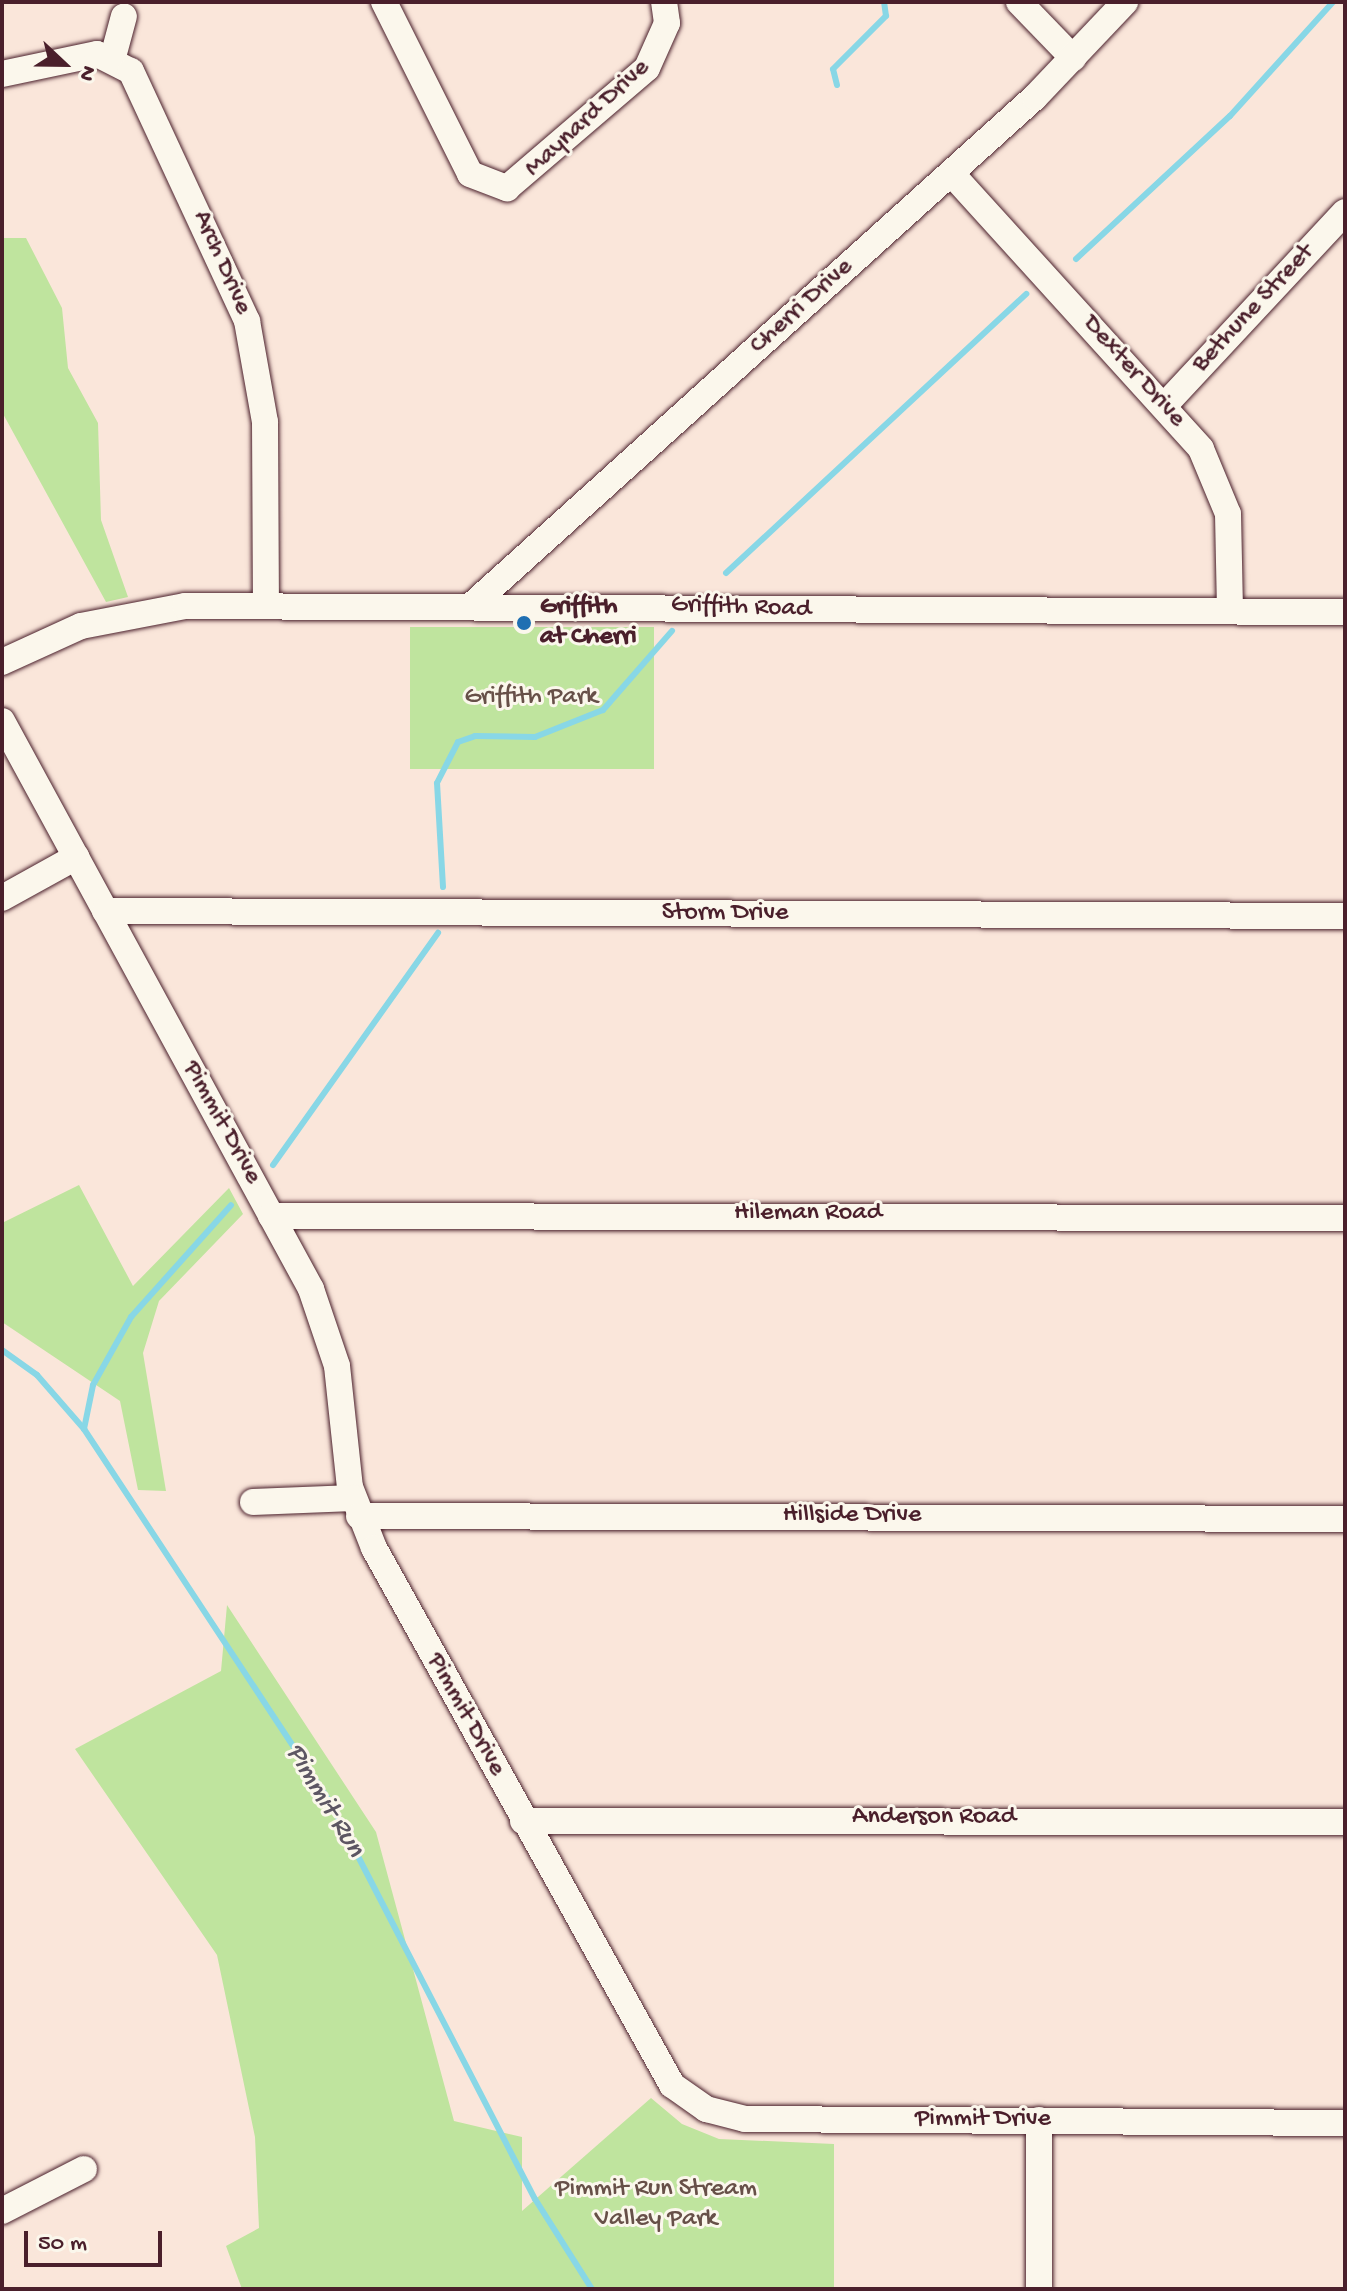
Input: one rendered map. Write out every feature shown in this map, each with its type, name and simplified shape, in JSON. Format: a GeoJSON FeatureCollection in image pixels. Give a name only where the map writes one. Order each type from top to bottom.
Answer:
{"type":"FeatureCollection","features":[{"type":"Feature","properties":{"kind":"street","name":"Maynard Drive"},"geometry":{"type":"LineString","coordinates":[[384,2],[470,174],[507,188],[647,68],[667,23],[664,2]]}},
{"type":"Feature","properties":{"kind":"street"},"geometry":{"type":"LineString","coordinates":[[1019,2],[1073,58]]}},
{"type":"Feature","properties":{"kind":"street","name":"Cherri Drive"},"geometry":{"type":"LineString","coordinates":[[472,605],[951,173],[1073,58],[1125,2]]}},
{"type":"Feature","properties":{"kind":"street"},"geometry":{"type":"LineString","coordinates":[[2,74],[86,55],[113,57],[124,16]]}},
{"type":"Feature","properties":{"kind":"street","name":"Arch Drive"},"geometry":{"type":"LineString","coordinates":[[113,57],[131,71],[247,321],[265,422],[266,605]]}},
{"type":"Feature","properties":{"kind":"street","name":"Dexter Drive"},"geometry":{"type":"LineString","coordinates":[[951,173],[1201,449],[1224,493],[1230,610]]}},
{"type":"Feature","properties":{"kind":"street","name":"Bethune Street"},"geometry":{"type":"LineString","coordinates":[[1164,406],[1345,212]]}},
{"type":"Feature","properties":{"kind":"street","name":"Griffith Road"},"geometry":{"type":"LineString","coordinates":[[2,662],[126,614],[266,605],[1345,612]]}},
{"type":"Feature","properties":{"kind":"street","name":"Pimmit Drive"},"geometry":{"type":"LineString","coordinates":[[2,721],[271,1216],[327,1330],[356,1507],[657,2066],[706,2109],[745,2119],[1345,2123]]}},
{"type":"Feature","properties":{"kind":"street"},"geometry":{"type":"LineString","coordinates":[[2,898],[76,857]]}},
{"type":"Feature","properties":{"kind":"street","name":"Storm Drive"},"geometry":{"type":"LineString","coordinates":[[105,911],[1345,916]]}},
{"type":"Feature","properties":{"kind":"street","name":"Hileman Road"},"geometry":{"type":"LineString","coordinates":[[271,1216],[1345,1218]]}},
{"type":"Feature","properties":{"kind":"street","name":"Hillside Drive"},"geometry":{"type":"LineString","coordinates":[[253,1502],[356,1507],[1345,1519]]}},
{"type":"Feature","properties":{"kind":"street","name":"Anderson Road"},"geometry":{"type":"LineString","coordinates":[[523,1821],[1345,1822]]}},
{"type":"Feature","properties":{"kind":"street"},"geometry":{"type":"LineString","coordinates":[[1039,2120],[1039,2289]]}},
{"type":"Feature","properties":{"kind":"street"},"geometry":{"type":"LineString","coordinates":[[2,2211],[84,2169]]}},
{"type":"Feature","properties":{"kind":"green space"},"geometry":{"type":"Polygon","coordinates":[[[2,238],[26,238],[62,308],[68,368],[98,423],[101,520],[128,597],[106,602],[2,412],[2,238]]]}},
{"type":"Feature","properties":{"kind":"green space","name":"Griffith Park"},"geometry":{"type":"Polygon","coordinates":[[[410,627],[654,627],[654,769],[410,769],[410,627]]]}},
{"type":"Feature","properties":{"kind":"green space"},"geometry":{"type":"Polygon","coordinates":[[[79,1185],[133,1286],[229,1188],[243,1214],[159,1301],[143,1353],[166,1491],[138,1490],[120,1401],[2,1322],[2,1223],[79,1185]]]}},
{"type":"Feature","properties":{"kind":"green space","name":"Pimmit Run Stream Valley Park"},"geometry":{"type":"Polygon","coordinates":[[[227,1605],[376,1832],[454,2121],[522,2137],[522,2211],[651,2098],[682,2124],[719,2139],[834,2144],[834,2289],[242,2289],[226,2246],[259,2228],[255,2137],[217,1955],[75,1749],[221,1671],[227,1605]]]}},
{"type":"Feature","properties":{"kind":"waterway"},"geometry":{"type":"LineString","coordinates":[[837,85],[833,69],[886,16],[884,2]]}},
{"type":"Feature","properties":{"kind":"waterway"},"geometry":{"type":"LineString","coordinates":[[1076,259],[1230,116],[1333,2]]}},
{"type":"Feature","properties":{"kind":"waterway"},"geometry":{"type":"LineString","coordinates":[[726,573],[1026,294]]}},
{"type":"Feature","properties":{"kind":"waterway"},"geometry":{"type":"LineString","coordinates":[[443,887],[437,783],[458,742],[475,736],[535,737],[603,710],[672,631]]}},
{"type":"Feature","properties":{"kind":"waterway"},"geometry":{"type":"LineString","coordinates":[[273,1165],[438,933]]}},
{"type":"Feature","properties":{"kind":"waterway"},"geometry":{"type":"LineString","coordinates":[[84,1429],[93,1385],[131,1317],[231,1205]]}},
{"type":"Feature","properties":{"kind":"waterway","name":"Pimmit Run"},"geometry":{"type":"LineString","coordinates":[[2,1350],[37,1375],[84,1429],[331,1804],[535,2199],[592,2289]]}},
{"type":"Feature","properties":{"kind":"place","name":"Griffith at Cherri"},"geometry":{"type":"Point","coordinates":[524,623]}}]}
